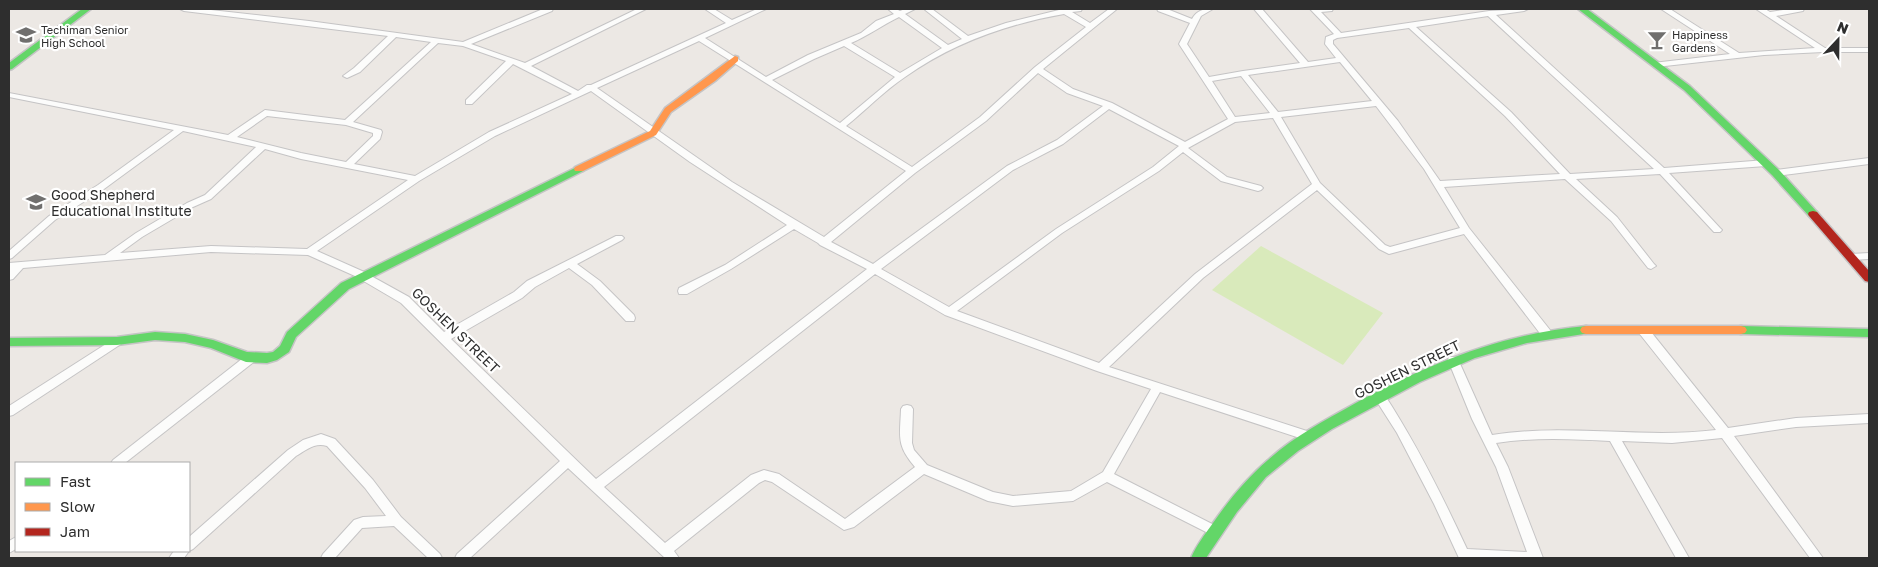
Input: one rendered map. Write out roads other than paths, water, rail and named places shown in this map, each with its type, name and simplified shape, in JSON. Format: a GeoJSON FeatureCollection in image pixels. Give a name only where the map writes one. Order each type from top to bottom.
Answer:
{"type":"FeatureCollection","features":[{"type":"Feature","properties":{"kind":"main road"},"geometry":{"type":"LineString","coordinates":[[10,65],[87,9]]}},
{"type":"Feature","properties":{"kind":"main road"},"geometry":{"type":"LineString","coordinates":[[1582,9],[1687,88],[1776,173],[1869,278]]}},
{"type":"Feature","properties":{"kind":"main road"},"geometry":{"type":"LineString","coordinates":[[9,342],[117,341],[155,336],[185,338],[213,344],[251,358],[268,358],[277,355],[285,349],[290,335],[345,286],[653,133],[659,121],[677,101],[710,81],[735,59]]}},
{"type":"Feature","properties":{"kind":"main road","name":"GOSHEN STREET"},"geometry":{"type":"LineString","coordinates":[[1198,558],[1238,498],[1273,463],[1309,436],[1453,360],[1501,344],[1546,334],[1589,330],[1869,333]]}},
{"type":"Feature","properties":{"kind":"street"},"geometry":{"type":"LineString","coordinates":[[184,9],[310,23],[464,44],[512,60],[576,93]]}},
{"type":"Feature","properties":{"kind":"street"},"geometry":{"type":"LineString","coordinates":[[464,44],[548,9]]}},
{"type":"Feature","properties":{"kind":"street"},"geometry":{"type":"LineString","coordinates":[[525,66],[642,9]]}},
{"type":"Feature","properties":{"kind":"street"},"geometry":{"type":"LineString","coordinates":[[709,9],[731,23]]}},
{"type":"Feature","properties":{"kind":"street"},"geometry":{"type":"LineString","coordinates":[[309,252],[416,179],[485,138],[576,93],[762,9]]}},
{"type":"Feature","properties":{"kind":"street"},"geometry":{"type":"LineString","coordinates":[[768,79],[810,57],[846,43],[895,11],[911,9]]}},
{"type":"Feature","properties":{"kind":"street"},"geometry":{"type":"LineString","coordinates":[[928,9],[968,40]]}},
{"type":"Feature","properties":{"kind":"street"},"geometry":{"type":"LineString","coordinates":[[840,128],[900,76],[949,49],[995,30],[1063,10],[1078,9]]}},
{"type":"Feature","properties":{"kind":"street"},"geometry":{"type":"LineString","coordinates":[[823,243],[912,171],[983,119],[1038,69],[1089,26],[1113,9]]}},
{"type":"Feature","properties":{"kind":"street"},"geometry":{"type":"LineString","coordinates":[[1161,9],[1193,22]]}},
{"type":"Feature","properties":{"kind":"street"},"geometry":{"type":"LineString","coordinates":[[1209,9],[1198,14],[1183,44],[1233,120]]}},
{"type":"Feature","properties":{"kind":"street"},"geometry":{"type":"LineString","coordinates":[[1258,9],[1306,65]]}},
{"type":"Feature","properties":{"kind":"street"},"geometry":{"type":"LineString","coordinates":[[1315,9],[1330,9]]}},
{"type":"Feature","properties":{"kind":"street"},"geometry":{"type":"LineString","coordinates":[[1315,9],[1339,35]]}},
{"type":"Feature","properties":{"kind":"street"},"geometry":{"type":"LineString","coordinates":[[1524,9],[1339,35],[1329,39],[1329,44],[1395,123],[1438,184],[1466,230],[1546,334]]}},
{"type":"Feature","properties":{"kind":"street"},"geometry":{"type":"LineString","coordinates":[[1665,9],[1738,56]]}},
{"type":"Feature","properties":{"kind":"street"},"geometry":{"type":"LineString","coordinates":[[1760,9],[1823,50]]}},
{"type":"Feature","properties":{"kind":"street"},"geometry":{"type":"LineString","coordinates":[[1769,15],[1800,9]]}},
{"type":"Feature","properties":{"kind":"street"},"geometry":{"type":"LineString","coordinates":[[1063,10],[1089,26]]}},
{"type":"Feature","properties":{"kind":"street"},"geometry":{"type":"LineString","coordinates":[[895,11],[949,49]]}},
{"type":"Feature","properties":{"kind":"street"},"geometry":{"type":"LineString","coordinates":[[1489,13],[1662,171],[1717,230]]}},
{"type":"Feature","properties":{"kind":"street"},"geometry":{"type":"LineString","coordinates":[[1409,24],[1508,114],[1567,176],[1614,219],[1651,266]]}},
{"type":"Feature","properties":{"kind":"street"},"geometry":{"type":"LineString","coordinates":[[347,76],[394,35]]}},
{"type":"Feature","properties":{"kind":"street"},"geometry":{"type":"LineString","coordinates":[[699,38],[768,79],[840,128],[912,171]]}},
{"type":"Feature","properties":{"kind":"street"},"geometry":{"type":"LineString","coordinates":[[347,123],[436,41]]}},
{"type":"Feature","properties":{"kind":"street"},"geometry":{"type":"LineString","coordinates":[[846,43],[900,76]]}},
{"type":"Feature","properties":{"kind":"street"},"geometry":{"type":"LineString","coordinates":[[1656,65],[1738,56],[1823,50],[1869,50]]}},
{"type":"Feature","properties":{"kind":"street"},"geometry":{"type":"LineString","coordinates":[[1206,80],[1342,59]]}},
{"type":"Feature","properties":{"kind":"street"},"geometry":{"type":"LineString","coordinates":[[469,102],[512,60]]}},
{"type":"Feature","properties":{"kind":"street"},"geometry":{"type":"LineString","coordinates":[[1038,69],[1070,91],[1109,104],[1184,147],[1224,180],[1258,188]]}},
{"type":"Feature","properties":{"kind":"street"},"geometry":{"type":"LineString","coordinates":[[1243,73],[1276,114],[1317,185],[1382,247],[1389,251],[1466,230]]}},
{"type":"Feature","properties":{"kind":"street"},"geometry":{"type":"LineString","coordinates":[[590,87],[653,133],[793,225],[949,312],[1157,388],[1309,436]]}},
{"type":"Feature","properties":{"kind":"street"},"geometry":{"type":"LineString","coordinates":[[9,95],[230,138],[416,179]]}},
{"type":"Feature","properties":{"kind":"street"},"geometry":{"type":"LineString","coordinates":[[949,312],[1059,231],[1156,169],[1184,147],[1233,120],[1379,103]]}},
{"type":"Feature","properties":{"kind":"street"},"geometry":{"type":"LineString","coordinates":[[596,486],[874,269],[1010,168],[1060,142],[1109,104]]}},
{"type":"Feature","properties":{"kind":"street"},"geometry":{"type":"LineString","coordinates":[[230,138],[266,113],[347,123],[379,134],[348,165]]}},
{"type":"Feature","properties":{"kind":"street"},"geometry":{"type":"LineString","coordinates":[[9,256],[52,218],[100,187],[181,129]]}},
{"type":"Feature","properties":{"kind":"street"},"geometry":{"type":"LineString","coordinates":[[108,258],[138,235],[208,197],[262,146]]}},
{"type":"Feature","properties":{"kind":"street"},"geometry":{"type":"LineString","coordinates":[[1776,173],[1869,160]]}},
{"type":"Feature","properties":{"kind":"street"},"geometry":{"type":"LineString","coordinates":[[1438,184],[1766,163]]}},
{"type":"Feature","properties":{"kind":"street"},"geometry":{"type":"LineString","coordinates":[[1101,368],[1200,276],[1317,185]]}},
{"type":"Feature","properties":{"kind":"street"},"geometry":{"type":"LineString","coordinates":[[683,291],[724,270],[793,225]]}},
{"type":"Feature","properties":{"kind":"street"},"geometry":{"type":"LineString","coordinates":[[445,337],[518,295],[531,284],[619,238]]}},
{"type":"Feature","properties":{"kind":"street","name":"GOSHEN STREET"},"geometry":{"type":"LineString","coordinates":[[9,266],[218,249],[309,252],[362,276],[405,300],[445,337],[568,460],[669,554]]}},
{"type":"Feature","properties":{"kind":"street"},"geometry":{"type":"LineString","coordinates":[[1851,257],[1869,256]]}},
{"type":"Feature","properties":{"kind":"street"},"geometry":{"type":"LineString","coordinates":[[570,264],[596,283],[630,318]]}},
{"type":"Feature","properties":{"kind":"street"},"geometry":{"type":"LineString","coordinates":[[9,277],[20,265]]}},
{"type":"Feature","properties":{"kind":"street"},"geometry":{"type":"LineString","coordinates":[[1643,330],[1725,433],[1817,558]]}},
{"type":"Feature","properties":{"kind":"street"},"geometry":{"type":"LineString","coordinates":[[9,412],[117,341]]}},
{"type":"Feature","properties":{"kind":"street"},"geometry":{"type":"LineString","coordinates":[[118,462],[251,358]]}},
{"type":"Feature","properties":{"kind":"street"},"geometry":{"type":"LineString","coordinates":[[1380,397],[1401,430],[1464,556],[1536,558],[1502,467],[1453,360]]}},
{"type":"Feature","properties":{"kind":"street"},"geometry":{"type":"LineString","coordinates":[[907,409],[906,443],[909,452],[923,468],[992,497],[1014,501],[1073,496],[1107,476],[1157,388]]}},
{"type":"Feature","properties":{"kind":"street"},"geometry":{"type":"LineString","coordinates":[[1488,440],[1511,436],[1536,435],[1674,438],[1788,424],[1869,418]]}},
{"type":"Feature","properties":{"kind":"street"},"geometry":{"type":"LineString","coordinates":[[1614,438],[1683,558]]}},
{"type":"Feature","properties":{"kind":"street"},"geometry":{"type":"LineString","coordinates":[[190,544],[292,453],[307,443],[321,439],[331,442],[369,484],[397,521],[436,558]]}},
{"type":"Feature","properties":{"kind":"street"},"geometry":{"type":"LineString","coordinates":[[465,557],[568,460]]}},
{"type":"Feature","properties":{"kind":"street"},"geometry":{"type":"LineString","coordinates":[[669,554],[755,479],[764,475],[775,478],[844,525],[850,523],[923,468]]}},
{"type":"Feature","properties":{"kind":"street"},"geometry":{"type":"LineString","coordinates":[[1107,476],[1214,532]]}},
{"type":"Feature","properties":{"kind":"street"},"geometry":{"type":"LineString","coordinates":[[327,558],[358,524],[364,522],[397,521]]}},
{"type":"Feature","properties":{"kind":"place","name":"Techiman Senior High School"},"geometry":{"type":"Point","coordinates":[26,35]}},
{"type":"Feature","properties":{"kind":"place","name":"Happiness Gardens"},"geometry":{"type":"Point","coordinates":[1657,40]}},
{"type":"Feature","properties":{"kind":"place","name":"Good Shepherd Educational Institute"},"geometry":{"type":"Point","coordinates":[36,202]}}]}
